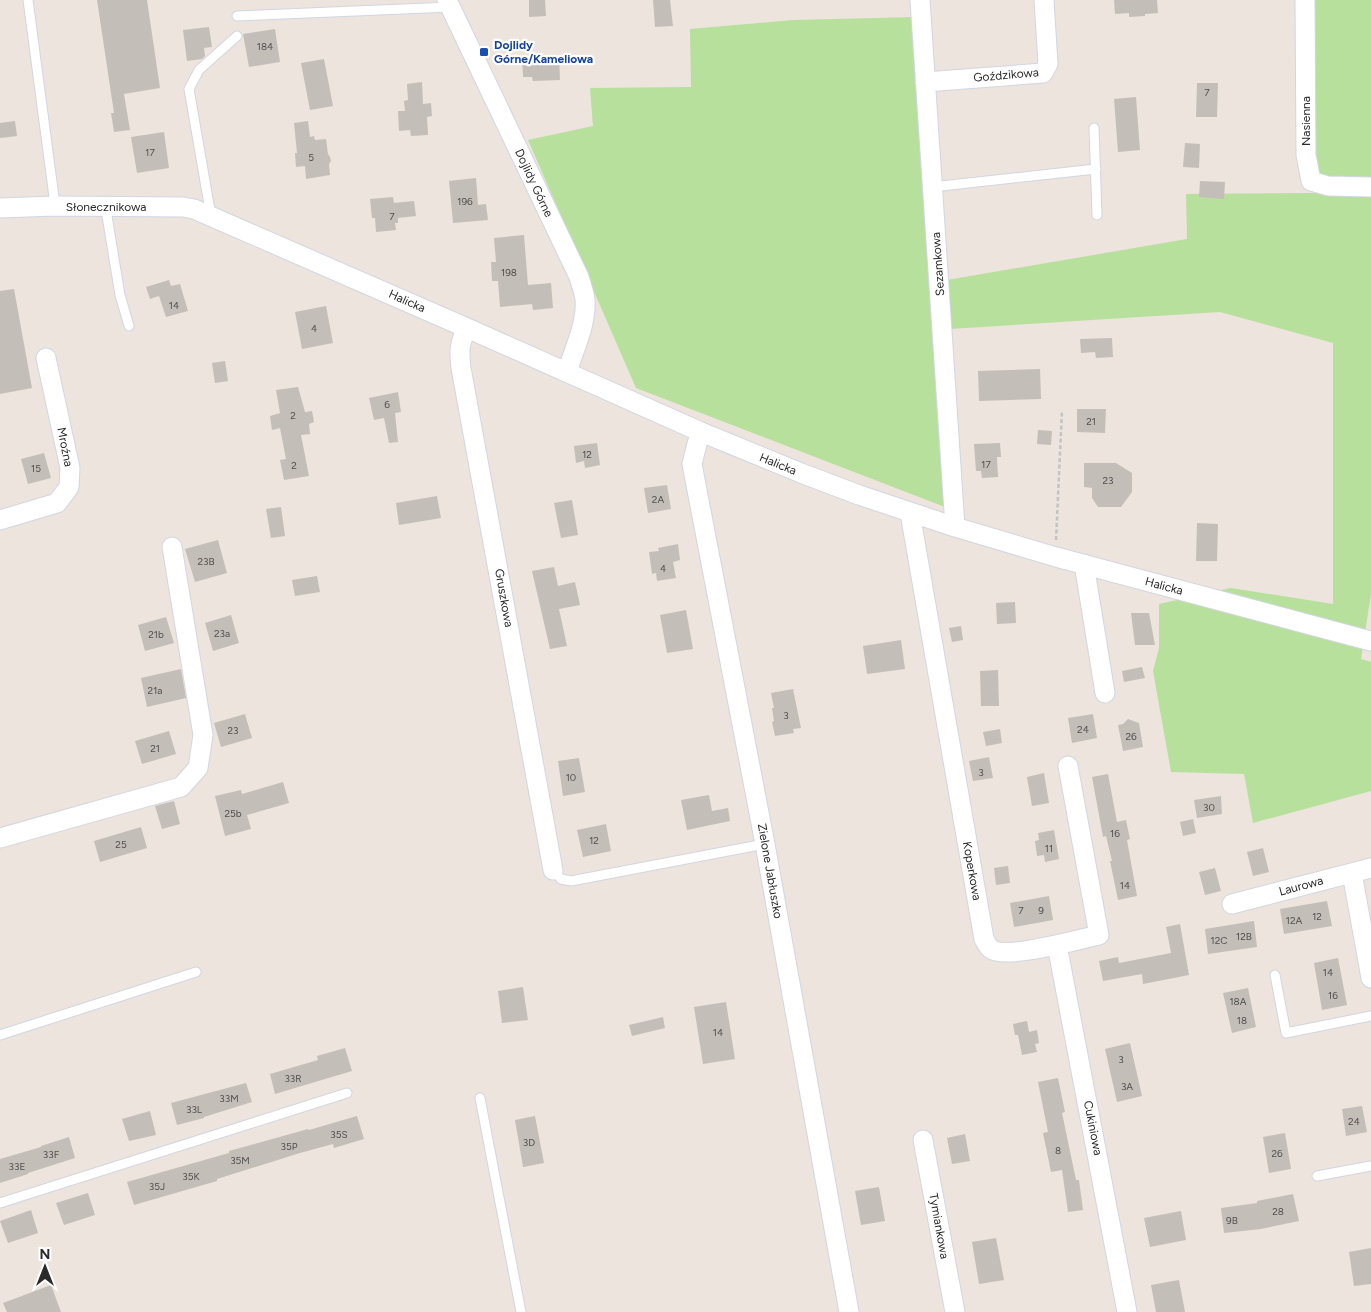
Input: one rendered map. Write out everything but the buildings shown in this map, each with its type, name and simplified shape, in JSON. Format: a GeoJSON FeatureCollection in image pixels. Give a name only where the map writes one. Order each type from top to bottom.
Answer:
{"type":"FeatureCollection","features":[{"type":"Feature","properties":{"kind":"street","name":"Sezamkowa"},"geometry":{"type":"LineString","coordinates":[[920,0],[955,527]]}},
{"type":"Feature","properties":{"kind":"street","name":"Goździkowa"},"geometry":{"type":"LineString","coordinates":[[925,82],[1043,72],[1048,64],[1044,0]]}},
{"type":"Feature","properties":{"kind":"street","name":"Nasienna"},"geometry":{"type":"LineString","coordinates":[[1306,0],[1306,155],[1311,180],[1328,186],[1371,187]]}},
{"type":"Feature","properties":{"kind":"street","name":"Dojlidy Górne"},"geometry":{"type":"LineString","coordinates":[[449,3],[579,276],[585,299],[584,318],[567,372]]}},
{"type":"Feature","properties":{"kind":"street","name":"Słonecznikowa"},"geometry":{"type":"LineString","coordinates":[[0,208],[54,206],[183,207],[211,216]]}},
{"type":"Feature","properties":{"kind":"street","name":"Halicka"},"geometry":{"type":"LineString","coordinates":[[211,216],[701,432],[801,473],[910,513],[1056,557],[1371,641]]}},
{"type":"Feature","properties":{"kind":"street","name":"Gruszkowa"},"geometry":{"type":"LineString","coordinates":[[467,328],[461,338],[459,349],[461,368],[553,870]]}},
{"type":"Feature","properties":{"kind":"street","name":"Mroźna"},"geometry":{"type":"LineString","coordinates":[[0,520],[57,503],[69,487],[70,468],[46,358]]}},
{"type":"Feature","properties":{"kind":"street","name":"Zielone Jabłuszko"},"geometry":{"type":"LineString","coordinates":[[701,432],[692,464],[766,844],[849,1312]]}},
{"type":"Feature","properties":{"kind":"street","name":"Koperkowa"},"geometry":{"type":"LineString","coordinates":[[910,513],[984,939],[991,949],[1005,953],[1057,945],[1099,934],[1068,766]]}},
{"type":"Feature","properties":{"kind":"street"},"geometry":{"type":"LineString","coordinates":[[0,838],[181,788],[198,768],[203,735],[172,547]]}},
{"type":"Feature","properties":{"kind":"street"},"geometry":{"type":"LineString","coordinates":[[1084,564],[1105,693]]}},
{"type":"Feature","properties":{"kind":"street","name":"Laurowa"},"geometry":{"type":"LineString","coordinates":[[1232,904],[1371,868]]}},
{"type":"Feature","properties":{"kind":"street"},"geometry":{"type":"LineString","coordinates":[[1352,873],[1371,978]]}},
{"type":"Feature","properties":{"kind":"street","name":"Cukiniowa"},"geometry":{"type":"LineString","coordinates":[[1057,945],[1127,1312]]}},
{"type":"Feature","properties":{"kind":"street","name":"Tymiankowa"},"geometry":{"type":"LineString","coordinates":[[923,1140],[955,1312]]}},
{"type":"Feature","properties":{"kind":"lane"},"geometry":{"type":"LineString","coordinates":[[28,0],[54,206]]}},
{"type":"Feature","properties":{"kind":"lane"},"geometry":{"type":"LineString","coordinates":[[237,16],[449,3]]}},
{"type":"Feature","properties":{"kind":"lane"},"geometry":{"type":"LineString","coordinates":[[211,216],[189,89],[199,70],[237,36]]}},
{"type":"Feature","properties":{"kind":"lane"},"geometry":{"type":"LineString","coordinates":[[1094,128],[1097,215]]}},
{"type":"Feature","properties":{"kind":"lane"},"geometry":{"type":"LineString","coordinates":[[932,187],[1096,169]]}},
{"type":"Feature","properties":{"kind":"lane"},"geometry":{"type":"LineString","coordinates":[[107,206],[120,295],[129,326]]}},
{"type":"Feature","properties":{"kind":"lane"},"geometry":{"type":"LineString","coordinates":[[553,870],[561,879],[570,881],[766,844]]}},
{"type":"Feature","properties":{"kind":"lane"},"geometry":{"type":"LineString","coordinates":[[0,1035],[196,972]]}},
{"type":"Feature","properties":{"kind":"lane"},"geometry":{"type":"LineString","coordinates":[[1275,975],[1286,1033],[1371,1016]]}},
{"type":"Feature","properties":{"kind":"lane"},"geometry":{"type":"LineString","coordinates":[[0,1203],[347,1093]]}},
{"type":"Feature","properties":{"kind":"lane"},"geometry":{"type":"LineString","coordinates":[[480,1098],[521,1312]]}},
{"type":"Feature","properties":{"kind":"lane"},"geometry":{"type":"LineString","coordinates":[[1317,1176],[1371,1166]]}},
{"type":"Feature","properties":{"kind":"path"},"geometry":{"type":"LineString","coordinates":[[1056,557],[1062,410]]}},
{"type":"Feature","properties":{"kind":"green space"},"geometry":{"type":"Polygon","coordinates":[[[1315,0],[1371,0],[1371,594],[1361,659],[1371,662],[1371,791],[1253,823],[1244,774],[1171,772],[1153,671],[1159,648],[1159,604],[1231,588],[1333,604],[1333,343],[1220,312],[950,329],[947,280],[1187,239],[1186,194],[1316,193],[1315,0]]]}},
{"type":"Feature","properties":{"kind":"green space"},"geometry":{"type":"Polygon","coordinates":[[[914,17],[945,507],[636,388],[528,140],[593,126],[590,88],[691,87],[690,29],[793,20],[914,17]]]}},
{"type":"Feature","properties":{"kind":"place","name":"Dojlidy Górne/Kameliowa"},"geometry":{"type":"Point","coordinates":[484,52]}}]}
